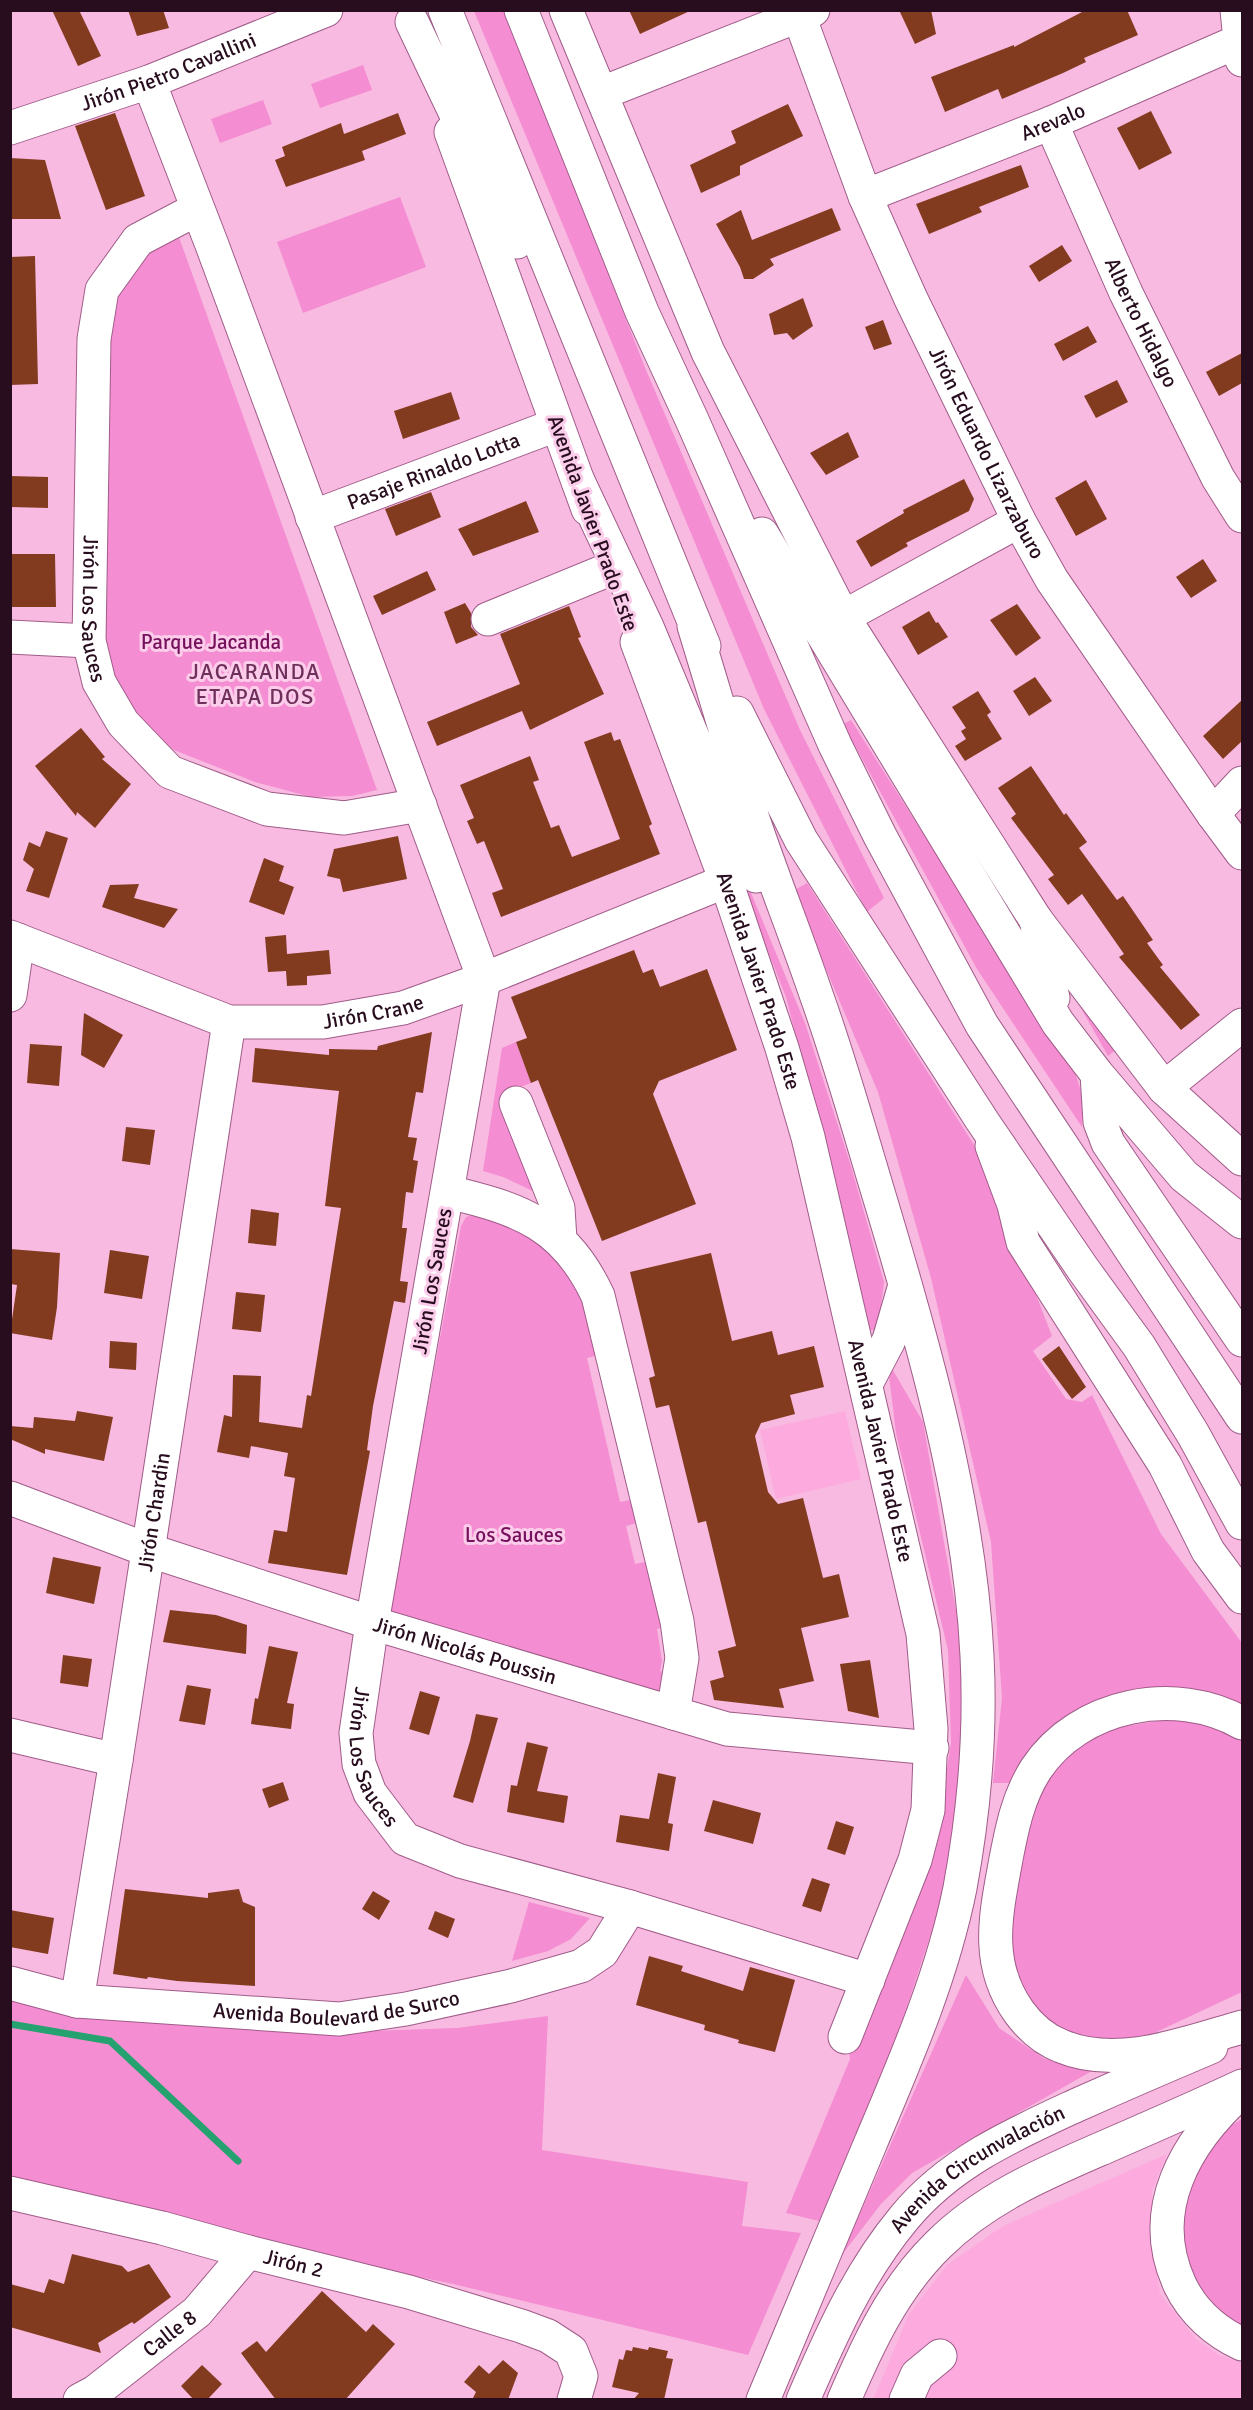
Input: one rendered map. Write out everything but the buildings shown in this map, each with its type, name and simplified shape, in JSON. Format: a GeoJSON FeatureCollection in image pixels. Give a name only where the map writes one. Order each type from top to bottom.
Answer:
{"type":"FeatureCollection","features":[{"type":"Feature","properties":{"kind":"main road","name":"Jirón Pietro Cavallini"},"geometry":{"type":"LineString","coordinates":[[10,128],[149,82],[326,10]]}},
{"type":"Feature","properties":{"kind":"main road"},"geometry":{"type":"LineString","coordinates":[[445,10],[694,626],[754,820],[816,994],[905,1283],[934,1393],[971,1583],[977,1658],[977,1743],[968,1838],[959,1891],[944,1954],[919,2029],[762,2400]]}},
{"type":"Feature","properties":{"kind":"main road"},"geometry":{"type":"LineString","coordinates":[[521,10],[642,312],[835,745],[925,922],[982,1025],[1242,1417]]}},
{"type":"Feature","properties":{"kind":"main road"},"geometry":{"type":"LineString","coordinates":[[532,10],[642,312]]}},
{"type":"Feature","properties":{"kind":"main road"},"geometry":{"type":"LineString","coordinates":[[567,10],[708,352],[843,617],[1036,920],[1164,1088],[1242,1159]]}},
{"type":"Feature","properties":{"kind":"main road"},"geometry":{"type":"LineString","coordinates":[[602,93],[806,13]]}},
{"type":"Feature","properties":{"kind":"main road","name":"Jirón Eduardo Lizarzaburo"},"geometry":{"type":"LineString","coordinates":[[806,13],[865,196],[911,299],[1019,521],[1052,580],[1242,853]]}},
{"type":"Feature","properties":{"kind":"main road"},"geometry":{"type":"LineString","coordinates":[[409,16],[545,300],[628,461]]}},
{"type":"Feature","properties":{"kind":"main road","name":"Avenida Javier Prado Este"},"geometry":{"type":"LineString","coordinates":[[409,16],[556,425],[726,880],[782,1048],[808,1137],[923,1634],[932,1748],[928,1810],[915,1860],[845,2037]]}},
{"type":"Feature","properties":{"kind":"main road","name":"Arevalo"},"geometry":{"type":"LineString","coordinates":[[865,196],[1051,123],[1239,37]]}},
{"type":"Feature","properties":{"kind":"main road","name":"Jirón Los Sauces"},"geometry":{"type":"LineString","coordinates":[[149,82],[484,979],[372,1623],[356,1733],[359,1764],[370,1793],[405,1839],[460,1861],[630,1907],[868,1980]]}},
{"type":"Feature","properties":{"kind":"main road","name":"Alberto Hidalgo"},"geometry":{"type":"LineString","coordinates":[[1051,123],[1126,293],[1218,478],[1242,516]]}},
{"type":"Feature","properties":{"kind":"main road","name":"Jirón Los Sauces"},"geometry":{"type":"LineString","coordinates":[[197,209],[138,240],[102,290],[94,339],[89,641],[99,682],[123,723],[170,772],[267,809],[344,818],[420,805]]}},
{"type":"Feature","properties":{"kind":"main road"},"geometry":{"type":"LineString","coordinates":[[692,420],[1058,1023],[1097,1074],[1184,1176],[1242,1222]]}},
{"type":"Feature","properties":{"kind":"main road","name":"Pasaje Rinaldo Lotta"},"geometry":{"type":"LineString","coordinates":[[312,517],[556,425]]}},
{"type":"Feature","properties":{"kind":"main road"},"geometry":{"type":"LineString","coordinates":[[578,481],[647,627],[732,831],[816,994]]}},
{"type":"Feature","properties":{"kind":"main road"},"geometry":{"type":"LineString","coordinates":[[843,617],[1019,521]]}},
{"type":"Feature","properties":{"kind":"main road"},"geometry":{"type":"LineString","coordinates":[[488,619],[610,569]]}},
{"type":"Feature","properties":{"kind":"main road"},"geometry":{"type":"LineString","coordinates":[[694,626],[801,840],[983,1122],[1083,1269],[1139,1346],[1193,1434],[1242,1523]]}},
{"type":"Feature","properties":{"kind":"main road"},"geometry":{"type":"LineString","coordinates":[[10,637],[89,641]]}},
{"type":"Feature","properties":{"kind":"main road"},"geometry":{"type":"LineString","coordinates":[[1213,814],[1242,783]]}},
{"type":"Feature","properties":{"kind":"main road","name":"Jirón Crane"},"geometry":{"type":"LineString","coordinates":[[14,938],[229,1022],[323,1022],[403,1008],[484,979],[726,880]]}},
{"type":"Feature","properties":{"kind":"main road"},"geometry":{"type":"LineString","coordinates":[[1036,920],[1058,1023]]}},
{"type":"Feature","properties":{"kind":"main road"},"geometry":{"type":"LineString","coordinates":[[10,995],[14,938]]}},
{"type":"Feature","properties":{"kind":"main road","name":"Jirón Chardin"},"geometry":{"type":"LineString","coordinates":[[77,2001],[229,1022]]}},
{"type":"Feature","properties":{"kind":"main road"},"geometry":{"type":"LineString","coordinates":[[1164,1088],[1242,1025]]}},
{"type":"Feature","properties":{"kind":"main road"},"geometry":{"type":"LineString","coordinates":[[1097,1074],[1100,1122],[1108,1143],[1242,1340]]}},
{"type":"Feature","properties":{"kind":"main road"},"geometry":{"type":"LineString","coordinates":[[516,1103],[558,1208],[560,1240]]}},
{"type":"Feature","properties":{"kind":"main road"},"geometry":{"type":"LineString","coordinates":[[983,1122],[1014,1205],[1023,1242],[1166,1465],[1208,1551],[1242,1597]]}},
{"type":"Feature","properties":{"kind":"main road","name":"Jirón Los Sauces"},"geometry":{"type":"LineString","coordinates":[[448,1192],[517,1211],[540,1224],[577,1258],[587,1271],[598,1296],[643,1472],[677,1621],[682,1658],[673,1713]]}},
{"type":"Feature","properties":{"kind":"main road"},"geometry":{"type":"LineString","coordinates":[[866,1384],[889,1340],[905,1283]]}},
{"type":"Feature","properties":{"kind":"main road","name":"Jirón Nicolás Poussin"},"geometry":{"type":"LineString","coordinates":[[10,1498],[148,1550],[372,1623],[727,1729],[932,1748]]}},
{"type":"Feature","properties":{"kind":"main road"},"geometry":{"type":"LineString","coordinates":[[1242,1723],[1199,1706],[1147,1704],[1096,1719],[1056,1746],[1036,1768],[1020,1801],[1005,1869],[995,1941],[999,1975],[1013,2004],[1035,2031],[1061,2046],[1090,2054],[1136,2054],[1242,2027]]}},
{"type":"Feature","properties":{"kind":"main road"},"geometry":{"type":"LineString","coordinates":[[10,1735],[116,1760]]}},
{"type":"Feature","properties":{"kind":"main road","name":"Avenida Boulevard de Surco"},"geometry":{"type":"LineString","coordinates":[[10,1983],[77,2001],[339,2019],[406,2009],[511,1986],[581,1966],[602,1952],[630,1907]]}},
{"type":"Feature","properties":{"kind":"main road","name":"Avenida Circunvalación"},"geometry":{"type":"LineString","coordinates":[[803,2400],[830,2338],[867,2269],[905,2216],[949,2175],[1010,2136],[1242,2033]]}},
{"type":"Feature","properties":{"kind":"main road","name":"Avenida Circunvalación"},"geometry":{"type":"LineString","coordinates":[[844,2400],[869,2343],[896,2296],[936,2246],[958,2226],[987,2205],[1031,2181],[1242,2086]]}},
{"type":"Feature","properties":{"kind":"main road"},"geometry":{"type":"LineString","coordinates":[[1242,2091],[1212,2121],[1185,2161],[1168,2210],[1167,2239],[1172,2267],[1183,2292],[1192,2305],[1213,2326],[1242,2344]]}},
{"type":"Feature","properties":{"kind":"main road","name":"Jirón 2"},"geometry":{"type":"LineString","coordinates":[[10,2193],[162,2228],[409,2292],[521,2326],[548,2336],[571,2351],[581,2376],[574,2400]]}},
{"type":"Feature","properties":{"kind":"main road"},"geometry":{"type":"LineString","coordinates":[[162,2228],[186,2243],[196,2253],[204,2268],[205,2285],[194,2314]]}},
{"type":"Feature","properties":{"kind":"main road","name":"Calle 8"},"geometry":{"type":"LineString","coordinates":[[80,2400],[95,2392],[194,2314],[248,2252]]}},
{"type":"Feature","properties":{"kind":"main road"},"geometry":{"type":"LineString","coordinates":[[906,2400],[917,2375],[940,2356]]}},
{"type":"Feature","properties":{"kind":"shaded area"},"geometry":{"type":"Polygon","coordinates":[[[845,1411],[861,1479],[776,1499],[760,1430],[845,1411]]]}},
{"type":"Feature","properties":{"kind":"shaded area"},"geometry":{"type":"Polygon","coordinates":[[[1167,2154],[1152,2191],[1152,2236],[1160,2294],[1195,2338],[1219,2355],[1242,2363],[1242,2397],[1236,2400],[873,2400],[909,2314],[948,2264],[1003,2226],[1167,2154]]]}},
{"type":"Feature","properties":{"kind":"green space"},"geometry":{"type":"Polygon","coordinates":[[[474,11],[504,11],[646,370],[800,730],[884,898],[867,912],[764,709],[474,11]]]}},
{"type":"Feature","properties":{"kind":"green space"},"geometry":{"type":"Polygon","coordinates":[[[363,65],[372,90],[320,108],[311,84],[363,65]]]}},
{"type":"Feature","properties":{"kind":"green space"},"geometry":{"type":"Polygon","coordinates":[[[263,100],[272,124],[220,143],[211,119],[263,100]]]}},
{"type":"Feature","properties":{"kind":"green space"},"geometry":{"type":"Polygon","coordinates":[[[400,197],[426,267],[303,313],[277,242],[400,197]]]}},
{"type":"Feature","properties":{"kind":"green space","name":"Parque Jacanda"},"geometry":{"type":"Polygon","coordinates":[[[175,226],[377,790],[352,796],[311,797],[255,782],[174,750],[146,729],[104,664],[104,353],[115,288],[175,226]]]}},
{"type":"Feature","properties":{"kind":"green space"},"geometry":{"type":"Polygon","coordinates":[[[851,720],[1075,1073],[1082,1094],[1082,1127],[977,969],[843,724],[851,720]]]}},
{"type":"Feature","properties":{"kind":"green space"},"geometry":{"type":"Polygon","coordinates":[[[722,823],[805,1023],[850,1163],[884,1282],[878,1330],[870,1330],[786,997],[717,824],[722,823]]]}},
{"type":"Feature","properties":{"kind":"green space"},"geometry":{"type":"Polygon","coordinates":[[[807,883],[983,1159],[1052,1336],[1033,1351],[1066,1399],[1082,1402],[1092,1395],[1161,1534],[1242,1643],[1242,1705],[1105,1699],[1070,1713],[1035,1744],[1009,1783],[993,1783],[1002,1698],[991,1542],[931,1278],[878,1092],[793,891],[807,883]]]}},
{"type":"Feature","properties":{"kind":"green space"},"geometry":{"type":"Polygon","coordinates":[[[1052,957],[1116,1050],[1108,1056],[1052,957]]]}},
{"type":"Feature","properties":{"kind":"green space"},"geometry":{"type":"Polygon","coordinates":[[[516,1042],[531,1083],[501,1094],[541,1195],[503,1177],[483,1171],[502,1048],[516,1042]]]}},
{"type":"Feature","properties":{"kind":"green space","name":"Los Sauces"},"geometry":{"type":"Polygon","coordinates":[[[475,1214],[518,1225],[570,1268],[603,1354],[587,1358],[620,1502],[635,1499],[640,1522],[626,1526],[635,1564],[650,1561],[665,1627],[657,1629],[662,1661],[660,1671],[668,1674],[658,1693],[475,1646],[389,1611],[461,1226],[466,1217],[475,1214]]]}},
{"type":"Feature","properties":{"kind":"green space"},"geometry":{"type":"Polygon","coordinates":[[[887,1360],[923,1422],[960,1633],[963,1748],[952,1869],[889,2062],[819,2221],[786,2213],[850,2059],[848,2045],[940,1813],[951,1743],[948,1650],[896,1433],[887,1360]]]}},
{"type":"Feature","properties":{"kind":"green space"},"geometry":{"type":"Polygon","coordinates":[[[1171,1719],[1217,1729],[1242,1741],[1242,1992],[1135,2042],[1083,2042],[1047,2021],[1020,1992],[1007,1943],[1031,1805],[1052,1771],[1078,1747],[1114,1728],[1171,1719]]]}},
{"type":"Feature","properties":{"kind":"green space"},"geometry":{"type":"Polygon","coordinates":[[[529,1902],[590,1918],[571,1939],[548,1951],[512,1961],[529,1902]]]}},
{"type":"Feature","properties":{"kind":"green space"},"geometry":{"type":"Polygon","coordinates":[[[966,1975],[999,2028],[1045,2059],[1099,2067],[912,2173],[881,2204],[841,2256],[966,1975]]]}},
{"type":"Feature","properties":{"kind":"green space"},"geometry":{"type":"Polygon","coordinates":[[[11,2001],[43,2009],[209,2027],[340,2032],[457,2028],[548,2016],[542,2150],[748,2182],[742,2226],[801,2233],[748,2355],[453,2284],[238,2239],[11,2181],[11,2001]]]}},
{"type":"Feature","properties":{"kind":"green space"},"geometry":{"type":"Polygon","coordinates":[[[1242,2119],[1242,2332],[1196,2293],[1180,2248],[1183,2188],[1224,2130],[1242,2119]]]}},
{"type":"Feature","properties":{"kind":"waterway"},"geometry":{"type":"LineString","coordinates":[[10,2024],[110,2041],[238,2161]]}},
{"type":"Feature","properties":{"kind":"district","name":"JACARANDA ETAPA DOS"},"geometry":{"type":"Point","coordinates":[255,684]}}]}
